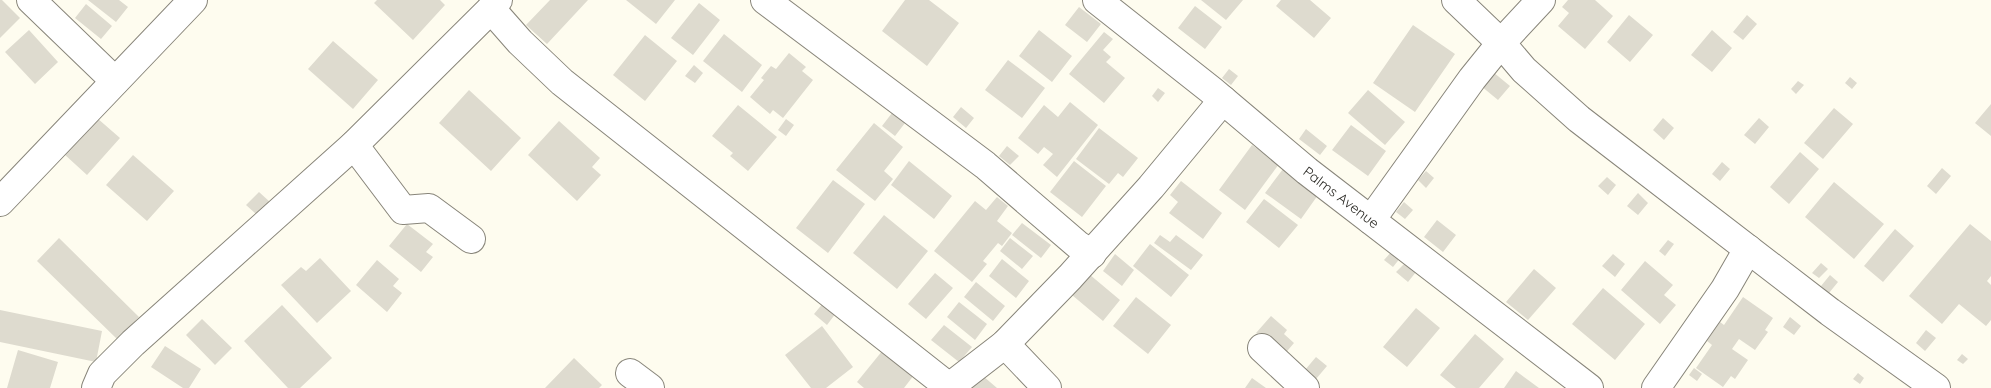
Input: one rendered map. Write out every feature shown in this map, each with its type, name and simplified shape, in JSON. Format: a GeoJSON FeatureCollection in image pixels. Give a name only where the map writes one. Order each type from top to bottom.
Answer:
{"type":"FeatureCollection","features":[{"type":"Feature","properties":{"kind":"street"},"geometry":{"type":"LineString","coordinates":[[31,0],[115,81]]}},
{"type":"Feature","properties":{"kind":"street"},"geometry":{"type":"LineString","coordinates":[[0,202],[193,0]]}},
{"type":"Feature","properties":{"kind":"street"},"geometry":{"type":"LineString","coordinates":[[765,0],[984,165],[1078,245],[1092,254]]}},
{"type":"Feature","properties":{"kind":"street","name":"Palms Avenue"},"geometry":{"type":"LineString","coordinates":[[1097,0],[1371,220],[1590,388]]}},
{"type":"Feature","properties":{"kind":"street"},"geometry":{"type":"LineString","coordinates":[[1456,0],[1501,43],[1524,70],[1579,119],[1830,312],[1936,388]]}},
{"type":"Feature","properties":{"kind":"street"},"geometry":{"type":"LineString","coordinates":[[1371,220],[1472,80],[1501,43],[1541,0]]}},
{"type":"Feature","properties":{"kind":"street"},"geometry":{"type":"LineString","coordinates":[[96,388],[102,374],[133,343],[354,145],[494,5],[520,42],[562,82],[948,388],[1005,344],[1092,254],[1223,100]]}},
{"type":"Feature","properties":{"kind":"street"},"geometry":{"type":"LineString","coordinates":[[354,145],[403,210],[429,208],[471,239]]}},
{"type":"Feature","properties":{"kind":"street"},"geometry":{"type":"LineString","coordinates":[[1656,388],[1725,289],[1748,250]]}},
{"type":"Feature","properties":{"kind":"street"},"geometry":{"type":"LineString","coordinates":[[1005,344],[1047,388]]}},
{"type":"Feature","properties":{"kind":"street"},"geometry":{"type":"LineString","coordinates":[[1262,348],[1304,388]]}},
{"type":"Feature","properties":{"kind":"building"},"geometry":{"type":"Polygon","coordinates":[[[0,0],[20,18],[0,38],[0,0]]]}},
{"type":"Feature","properties":{"kind":"building"},"geometry":{"type":"Polygon","coordinates":[[[88,0],[119,0],[128,7],[116,22],[88,0]]]}},
{"type":"Feature","properties":{"kind":"building"},"geometry":{"type":"Polygon","coordinates":[[[377,0],[440,0],[445,5],[413,40],[374,3],[377,0]]]}},
{"type":"Feature","properties":{"kind":"building"},"geometry":{"type":"Polygon","coordinates":[[[550,0],[588,0],[547,44],[526,25],[550,0]]]}},
{"type":"Feature","properties":{"kind":"building"},"geometry":{"type":"Polygon","coordinates":[[[626,0],[675,0],[656,24],[626,0]]]}},
{"type":"Feature","properties":{"kind":"building"},"geometry":{"type":"Polygon","coordinates":[[[905,0],[929,0],[959,23],[927,66],[882,31],[905,0]]]}},
{"type":"Feature","properties":{"kind":"building"},"geometry":{"type":"Polygon","coordinates":[[[1201,0],[1243,0],[1226,20],[1201,0]]]}},
{"type":"Feature","properties":{"kind":"building"},"geometry":{"type":"Polygon","coordinates":[[[1281,0],[1310,0],[1331,18],[1314,38],[1276,6],[1281,0]]]}},
{"type":"Feature","properties":{"kind":"building"},"geometry":{"type":"Polygon","coordinates":[[[1568,0],[1595,0],[1613,16],[1585,49],[1558,26],[1569,13],[1562,7],[1568,0]]]}},
{"type":"Feature","properties":{"kind":"building"},"geometry":{"type":"Polygon","coordinates":[[[699,3],[720,20],[693,55],[671,38],[699,3]]]}},
{"type":"Feature","properties":{"kind":"building"},"geometry":{"type":"Polygon","coordinates":[[[86,4],[112,26],[101,39],[75,18],[86,4]]]}},
{"type":"Feature","properties":{"kind":"building"},"geometry":{"type":"Polygon","coordinates":[[[1195,6],[1222,27],[1205,49],[1178,28],[1195,6]]]}},
{"type":"Feature","properties":{"kind":"building"},"geometry":{"type":"Polygon","coordinates":[[[1079,7],[1101,24],[1087,42],[1065,25],[1079,7]]]}},
{"type":"Feature","properties":{"kind":"building"},"geometry":{"type":"Polygon","coordinates":[[[1629,15],[1653,35],[1630,62],[1607,42],[1629,15]]]}},
{"type":"Feature","properties":{"kind":"building"},"geometry":{"type":"Polygon","coordinates":[[[1747,15],[1757,24],[1743,40],[1733,32],[1747,15]]]}},
{"type":"Feature","properties":{"kind":"building"},"geometry":{"type":"Polygon","coordinates":[[[1413,25],[1455,54],[1415,112],[1373,83],[1413,25]]]}},
{"type":"Feature","properties":{"kind":"building"},"geometry":{"type":"Polygon","coordinates":[[[29,30],[58,62],[35,84],[5,52],[29,30]]]}},
{"type":"Feature","properties":{"kind":"building"},"geometry":{"type":"Polygon","coordinates":[[[1039,30],[1072,56],[1052,82],[1019,56],[1039,30]]]}},
{"type":"Feature","properties":{"kind":"building"},"geometry":{"type":"Polygon","coordinates":[[[1712,30],[1732,48],[1712,72],[1691,55],[1712,30]]]}},
{"type":"Feature","properties":{"kind":"building"},"geometry":{"type":"Polygon","coordinates":[[[1104,32],[1113,39],[1103,50],[1111,57],[1106,62],[1125,78],[1104,103],[1069,74],[1104,32]]]}},
{"type":"Feature","properties":{"kind":"building"},"geometry":{"type":"Polygon","coordinates":[[[724,34],[762,65],[742,92],[703,61],[724,34]]]}},
{"type":"Feature","properties":{"kind":"building"},"geometry":{"type":"Polygon","coordinates":[[[645,35],[677,61],[645,101],[613,75],[645,35]]]}},
{"type":"Feature","properties":{"kind":"building"},"geometry":{"type":"Polygon","coordinates":[[[333,41],[378,80],[353,109],[308,69],[333,41]]]}},
{"type":"Feature","properties":{"kind":"building"},"geometry":{"type":"Polygon","coordinates":[[[789,53],[806,67],[802,71],[813,80],[783,118],[773,110],[770,114],[750,97],[764,80],[761,78],[771,66],[776,69],[789,53]]]}},
{"type":"Feature","properties":{"kind":"building"},"geometry":{"type":"Polygon","coordinates":[[[1008,60],[1045,88],[1022,118],[985,90],[1008,60]]]}},
{"type":"Feature","properties":{"kind":"building"},"geometry":{"type":"Polygon","coordinates":[[[694,65],[703,73],[695,83],[685,76],[694,65]]]}},
{"type":"Feature","properties":{"kind":"building"},"geometry":{"type":"Polygon","coordinates":[[[1229,69],[1238,76],[1231,85],[1222,78],[1229,69]]]}},
{"type":"Feature","properties":{"kind":"building"},"geometry":{"type":"Polygon","coordinates":[[[1493,72],[1510,86],[1498,100],[1481,86],[1493,72]]]}},
{"type":"Feature","properties":{"kind":"building"},"geometry":{"type":"Polygon","coordinates":[[[1850,77],[1857,83],[1852,89],[1845,83],[1850,77]]]}},
{"type":"Feature","properties":{"kind":"building"},"geometry":{"type":"Polygon","coordinates":[[[1798,81],[1804,85],[1796,94],[1791,89],[1798,81]]]}},
{"type":"Feature","properties":{"kind":"building"},"geometry":{"type":"Polygon","coordinates":[[[1158,88],[1165,93],[1158,102],[1152,96],[1158,88]]]}},
{"type":"Feature","properties":{"kind":"building"},"geometry":{"type":"Polygon","coordinates":[[[469,90],[521,138],[491,171],[439,123],[469,90]]]}},
{"type":"Feature","properties":{"kind":"building"},"geometry":{"type":"Polygon","coordinates":[[[1368,90],[1405,122],[1385,145],[1348,113],[1368,90]]]}},
{"type":"Feature","properties":{"kind":"building"},"geometry":{"type":"Polygon","coordinates":[[[1070,102],[1098,125],[1057,177],[1043,165],[1053,154],[1044,147],[1038,154],[1018,138],[1044,105],[1058,117],[1070,102]]]}},
{"type":"Feature","properties":{"kind":"building"},"geometry":{"type":"Polygon","coordinates":[[[1991,104],[1991,136],[1975,123],[1991,104]]]}},
{"type":"Feature","properties":{"kind":"building"},"geometry":{"type":"Polygon","coordinates":[[[738,105],[777,137],[748,171],[730,156],[733,153],[712,136],[738,105]]]}},
{"type":"Feature","properties":{"kind":"building"},"geometry":{"type":"Polygon","coordinates":[[[961,107],[974,118],[966,128],[953,117],[961,107]]]}},
{"type":"Feature","properties":{"kind":"building"},"geometry":{"type":"Polygon","coordinates":[[[1834,108],[1853,124],[1823,159],[1804,143],[1834,108]]]}},
{"type":"Feature","properties":{"kind":"building"},"geometry":{"type":"Polygon","coordinates":[[[892,113],[905,123],[895,136],[882,126],[892,113]]]}},
{"type":"Feature","properties":{"kind":"building"},"geometry":{"type":"Polygon","coordinates":[[[97,118],[120,138],[87,175],[64,154],[97,118]]]}},
{"type":"Feature","properties":{"kind":"building"},"geometry":{"type":"Polygon","coordinates":[[[1663,118],[1674,128],[1664,140],[1653,130],[1663,118]]]}},
{"type":"Feature","properties":{"kind":"building"},"geometry":{"type":"Polygon","coordinates":[[[1759,118],[1769,127],[1755,144],[1744,135],[1759,118]]]}},
{"type":"Feature","properties":{"kind":"building"},"geometry":{"type":"Polygon","coordinates":[[[786,119],[794,125],[786,136],[778,130],[786,119]]]}},
{"type":"Feature","properties":{"kind":"building"},"geometry":{"type":"Polygon","coordinates":[[[559,121],[600,158],[592,167],[601,175],[577,201],[528,155],[559,121]]]}},
{"type":"Feature","properties":{"kind":"building"},"geometry":{"type":"Polygon","coordinates":[[[874,123],[903,147],[884,171],[893,179],[875,201],[836,170],[874,123]]]}},
{"type":"Feature","properties":{"kind":"building"},"geometry":{"type":"Polygon","coordinates":[[[1351,125],[1386,151],[1368,176],[1332,150],[1351,125]]]}},
{"type":"Feature","properties":{"kind":"building"},"geometry":{"type":"Polygon","coordinates":[[[1099,128],[1138,158],[1123,177],[1118,173],[1109,184],[1076,159],[1099,128]]]}},
{"type":"Feature","properties":{"kind":"building"},"geometry":{"type":"Polygon","coordinates":[[[1306,129],[1327,146],[1320,155],[1299,139],[1306,129]]]}},
{"type":"Feature","properties":{"kind":"building"},"geometry":{"type":"Polygon","coordinates":[[[1252,145],[1279,164],[1245,210],[1219,190],[1252,145]]]}},
{"type":"Feature","properties":{"kind":"building"},"geometry":{"type":"Polygon","coordinates":[[[1007,146],[1019,156],[1010,165],[999,156],[1007,146]]]}},
{"type":"Feature","properties":{"kind":"building"},"geometry":{"type":"Polygon","coordinates":[[[1800,152],[1819,169],[1789,204],[1770,187],[1800,152]]]}},
{"type":"Feature","properties":{"kind":"building"},"geometry":{"type":"Polygon","coordinates":[[[133,155],[174,191],[147,221],[106,185],[133,155]]]}},
{"type":"Feature","properties":{"kind":"building"},"geometry":{"type":"Polygon","coordinates":[[[909,161],[952,196],[934,219],[891,185],[909,161]]]}},
{"type":"Feature","properties":{"kind":"building"},"geometry":{"type":"Polygon","coordinates":[[[1074,161],[1106,186],[1082,217],[1050,192],[1074,161]]]}},
{"type":"Feature","properties":{"kind":"building"},"geometry":{"type":"Polygon","coordinates":[[[1722,162],[1730,169],[1720,181],[1712,174],[1722,162]]]}},
{"type":"Feature","properties":{"kind":"building"},"geometry":{"type":"Polygon","coordinates":[[[1942,168],[1951,176],[1936,194],[1927,186],[1942,168]]]}},
{"type":"Feature","properties":{"kind":"building"},"geometry":{"type":"Polygon","coordinates":[[[1283,169],[1318,195],[1301,219],[1265,193],[1283,169]]]}},
{"type":"Feature","properties":{"kind":"building"},"geometry":{"type":"Polygon","coordinates":[[[1426,171],[1434,178],[1426,188],[1418,180],[1426,171]]]}},
{"type":"Feature","properties":{"kind":"building"},"geometry":{"type":"Polygon","coordinates":[[[1607,177],[1616,185],[1608,195],[1598,186],[1607,177]]]}},
{"type":"Feature","properties":{"kind":"building"},"geometry":{"type":"Polygon","coordinates":[[[833,180],[865,204],[828,253],[796,228],[833,180]]]}},
{"type":"Feature","properties":{"kind":"building"},"geometry":{"type":"Polygon","coordinates":[[[1181,181],[1222,213],[1203,239],[1169,213],[1178,202],[1170,195],[1181,181]]]}},
{"type":"Feature","properties":{"kind":"building"},"geometry":{"type":"Polygon","coordinates":[[[1834,182],[1884,224],[1854,259],[1805,217],[1834,182]]]}},
{"type":"Feature","properties":{"kind":"building"},"geometry":{"type":"Polygon","coordinates":[[[259,192],[270,202],[257,215],[246,205],[259,192]]]}},
{"type":"Feature","properties":{"kind":"building"},"geometry":{"type":"Polygon","coordinates":[[[1638,193],[1648,203],[1638,215],[1627,206],[1638,193]]]}},
{"type":"Feature","properties":{"kind":"building"},"geometry":{"type":"Polygon","coordinates":[[[997,197],[1008,206],[997,221],[1012,233],[1002,246],[998,243],[983,261],[987,264],[972,282],[934,251],[975,201],[986,210],[997,197]]]}},
{"type":"Feature","properties":{"kind":"building"},"geometry":{"type":"Polygon","coordinates":[[[1264,199],[1298,225],[1279,248],[1246,222],[1264,199]]]}},
{"type":"Feature","properties":{"kind":"building"},"geometry":{"type":"Polygon","coordinates":[[[1404,202],[1413,210],[1405,219],[1396,212],[1404,202]]]}},
{"type":"Feature","properties":{"kind":"building"},"geometry":{"type":"Polygon","coordinates":[[[884,215],[928,251],[897,289],[853,253],[884,215]]]}},
{"type":"Feature","properties":{"kind":"building"},"geometry":{"type":"Polygon","coordinates":[[[1437,220],[1456,235],[1443,252],[1424,237],[1437,220]]]}},
{"type":"Feature","properties":{"kind":"building"},"geometry":{"type":"Polygon","coordinates":[[[1022,223],[1051,245],[1041,258],[1012,235],[1022,223]]]}},
{"type":"Feature","properties":{"kind":"building"},"geometry":{"type":"Polygon","coordinates":[[[407,224],[433,244],[426,252],[433,257],[421,272],[389,246],[407,224]]]}},
{"type":"Feature","properties":{"kind":"building"},"geometry":{"type":"Polygon","coordinates":[[[1970,224],[1991,241],[1991,276],[1987,281],[1991,285],[1991,320],[1986,326],[1959,304],[1942,324],[1909,296],[1970,224]]]}},
{"type":"Feature","properties":{"kind":"building"},"geometry":{"type":"Polygon","coordinates":[[[1895,229],[1914,246],[1883,282],[1864,266],[1895,229]]]}},
{"type":"Feature","properties":{"kind":"building"},"geometry":{"type":"Polygon","coordinates":[[[1160,235],[1170,242],[1176,235],[1203,255],[1191,270],[1154,243],[1160,235]]]}},
{"type":"Feature","properties":{"kind":"building"},"geometry":{"type":"Polygon","coordinates":[[[59,238],[139,317],[117,339],[37,261],[59,238]]]}},
{"type":"Feature","properties":{"kind":"building"},"geometry":{"type":"Polygon","coordinates":[[[1010,238],[1033,256],[1022,269],[1000,251],[1010,238]]]}},
{"type":"Feature","properties":{"kind":"building"},"geometry":{"type":"Polygon","coordinates":[[[1668,240],[1674,244],[1665,256],[1659,251],[1668,240]]]}},
{"type":"Feature","properties":{"kind":"building"},"geometry":{"type":"Polygon","coordinates":[[[1150,244],[1189,275],[1171,297],[1133,266],[1150,244]]]}},
{"type":"Feature","properties":{"kind":"building"},"geometry":{"type":"Polygon","coordinates":[[[1393,250],[1401,257],[1393,267],[1384,260],[1393,250]]]}},
{"type":"Feature","properties":{"kind":"building"},"geometry":{"type":"Polygon","coordinates":[[[1115,254],[1134,270],[1122,286],[1103,271],[1115,254]]]}},
{"type":"Feature","properties":{"kind":"building"},"geometry":{"type":"Polygon","coordinates":[[[1613,254],[1625,264],[1615,277],[1602,266],[1613,254]]]}},
{"type":"Feature","properties":{"kind":"building"},"geometry":{"type":"Polygon","coordinates":[[[320,258],[351,291],[317,323],[281,285],[301,267],[306,271],[320,258]]]}},
{"type":"Feature","properties":{"kind":"building"},"geometry":{"type":"Polygon","coordinates":[[[1002,259],[1029,281],[1016,298],[989,276],[1002,259]]]}},
{"type":"Feature","properties":{"kind":"building"},"geometry":{"type":"Polygon","coordinates":[[[377,260],[399,279],[393,286],[402,293],[387,312],[356,285],[377,260]]]}},
{"type":"Feature","properties":{"kind":"building"},"geometry":{"type":"Polygon","coordinates":[[[1645,261],[1673,285],[1664,295],[1676,305],[1660,324],[1621,290],[1645,261]]]}},
{"type":"Feature","properties":{"kind":"building"},"geometry":{"type":"Polygon","coordinates":[[[1405,263],[1416,272],[1408,282],[1396,272],[1405,263]]]}},
{"type":"Feature","properties":{"kind":"building"},"geometry":{"type":"Polygon","coordinates":[[[1821,263],[1828,269],[1819,278],[1812,273],[1821,263]]]}},
{"type":"Feature","properties":{"kind":"building"},"geometry":{"type":"Polygon","coordinates":[[[1083,269],[1120,300],[1103,321],[1066,290],[1083,269]]]}},
{"type":"Feature","properties":{"kind":"building"},"geometry":{"type":"Polygon","coordinates":[[[1534,269],[1556,288],[1528,320],[1506,302],[1534,269]]]}},
{"type":"Feature","properties":{"kind":"building"},"geometry":{"type":"Polygon","coordinates":[[[935,273],[953,288],[926,319],[908,304],[935,273]]]}},
{"type":"Feature","properties":{"kind":"building"},"geometry":{"type":"Polygon","coordinates":[[[1830,275],[1838,282],[1829,293],[1821,286],[1830,275]]]}},
{"type":"Feature","properties":{"kind":"building"},"geometry":{"type":"Polygon","coordinates":[[[976,282],[1005,306],[993,321],[964,297],[976,282]]]}},
{"type":"Feature","properties":{"kind":"building"},"geometry":{"type":"Polygon","coordinates":[[[1603,288],[1645,324],[1615,360],[1572,324],[1603,288]]]}},
{"type":"Feature","properties":{"kind":"building"},"geometry":{"type":"Polygon","coordinates":[[[1136,297],[1171,325],[1148,354],[1113,326],[1136,297]]]}},
{"type":"Feature","properties":{"kind":"building"},"geometry":{"type":"Polygon","coordinates":[[[1743,297],[1773,318],[1765,330],[1768,332],[1755,350],[1739,339],[1732,349],[1748,360],[1735,379],[1731,376],[1723,387],[1696,368],[1712,345],[1707,341],[1720,322],[1724,325],[1743,297]]]}},
{"type":"Feature","properties":{"kind":"building"},"geometry":{"type":"Polygon","coordinates":[[[824,302],[836,313],[827,325],[814,314],[824,302]]]}},
{"type":"Feature","properties":{"kind":"building"},"geometry":{"type":"Polygon","coordinates":[[[959,302],[987,324],[975,340],[947,317],[959,302]]]}},
{"type":"Feature","properties":{"kind":"building"},"geometry":{"type":"Polygon","coordinates":[[[282,305],[332,358],[300,388],[288,388],[244,341],[282,305]]]}},
{"type":"Feature","properties":{"kind":"building"},"geometry":{"type":"Polygon","coordinates":[[[1416,308],[1440,328],[1407,367],[1383,347],[1416,308]]]}},
{"type":"Feature","properties":{"kind":"building"},"geometry":{"type":"Polygon","coordinates":[[[0,310],[102,331],[96,362],[0,342],[0,310]]]}},
{"type":"Feature","properties":{"kind":"building"},"geometry":{"type":"Polygon","coordinates":[[[1271,316],[1287,330],[1284,334],[1294,343],[1283,356],[1256,333],[1271,316]]]}},
{"type":"Feature","properties":{"kind":"building"},"geometry":{"type":"Polygon","coordinates":[[[1790,317],[1801,326],[1794,335],[1783,327],[1790,317]]]}},
{"type":"Feature","properties":{"kind":"building"},"geometry":{"type":"Polygon","coordinates":[[[202,319],[232,348],[215,365],[186,335],[202,319]]]}},
{"type":"Feature","properties":{"kind":"building"},"geometry":{"type":"Polygon","coordinates":[[[944,325],[972,347],[959,362],[931,340],[944,325]]]}},
{"type":"Feature","properties":{"kind":"building"},"geometry":{"type":"Polygon","coordinates":[[[822,326],[853,367],[826,388],[811,388],[785,355],[822,326]]]}},
{"type":"Feature","properties":{"kind":"building"},"geometry":{"type":"Polygon","coordinates":[[[1926,330],[1936,338],[1925,351],[1916,343],[1926,330]]]}},
{"type":"Feature","properties":{"kind":"building"},"geometry":{"type":"Polygon","coordinates":[[[1475,334],[1504,359],[1479,388],[1456,388],[1440,375],[1475,334]]]}},
{"type":"Feature","properties":{"kind":"building"},"geometry":{"type":"Polygon","coordinates":[[[165,346],[201,369],[189,388],[183,388],[151,367],[165,346]]]}},
{"type":"Feature","properties":{"kind":"building"},"geometry":{"type":"Polygon","coordinates":[[[18,350],[58,362],[50,388],[7,388],[18,350]]]}},
{"type":"Feature","properties":{"kind":"building"},"geometry":{"type":"Polygon","coordinates":[[[883,350],[914,375],[904,388],[864,388],[857,382],[883,350]]]}},
{"type":"Feature","properties":{"kind":"building"},"geometry":{"type":"Polygon","coordinates":[[[1962,354],[1968,359],[1963,364],[1957,360],[1962,354]]]}},
{"type":"Feature","properties":{"kind":"building"},"geometry":{"type":"Polygon","coordinates":[[[1316,357],[1327,366],[1316,379],[1305,370],[1316,357]]]}},
{"type":"Feature","properties":{"kind":"building"},"geometry":{"type":"Polygon","coordinates":[[[574,358],[602,385],[599,388],[545,388],[574,358]]]}},
{"type":"Feature","properties":{"kind":"building"},"geometry":{"type":"Polygon","coordinates":[[[1694,368],[1702,374],[1697,381],[1689,375],[1694,368]]]}},
{"type":"Feature","properties":{"kind":"building"},"geometry":{"type":"Polygon","coordinates":[[[1516,371],[1539,388],[1504,388],[1516,371]]]}},
{"type":"Feature","properties":{"kind":"building"},"geometry":{"type":"Polygon","coordinates":[[[1858,373],[1864,378],[1860,384],[1853,379],[1858,373]]]}},
{"type":"Feature","properties":{"kind":"building"},"geometry":{"type":"Polygon","coordinates":[[[983,376],[997,388],[972,388],[983,376]]]}},
{"type":"Feature","properties":{"kind":"building"},"geometry":{"type":"Polygon","coordinates":[[[1252,378],[1266,388],[1245,388],[1252,378]]]}}]}
